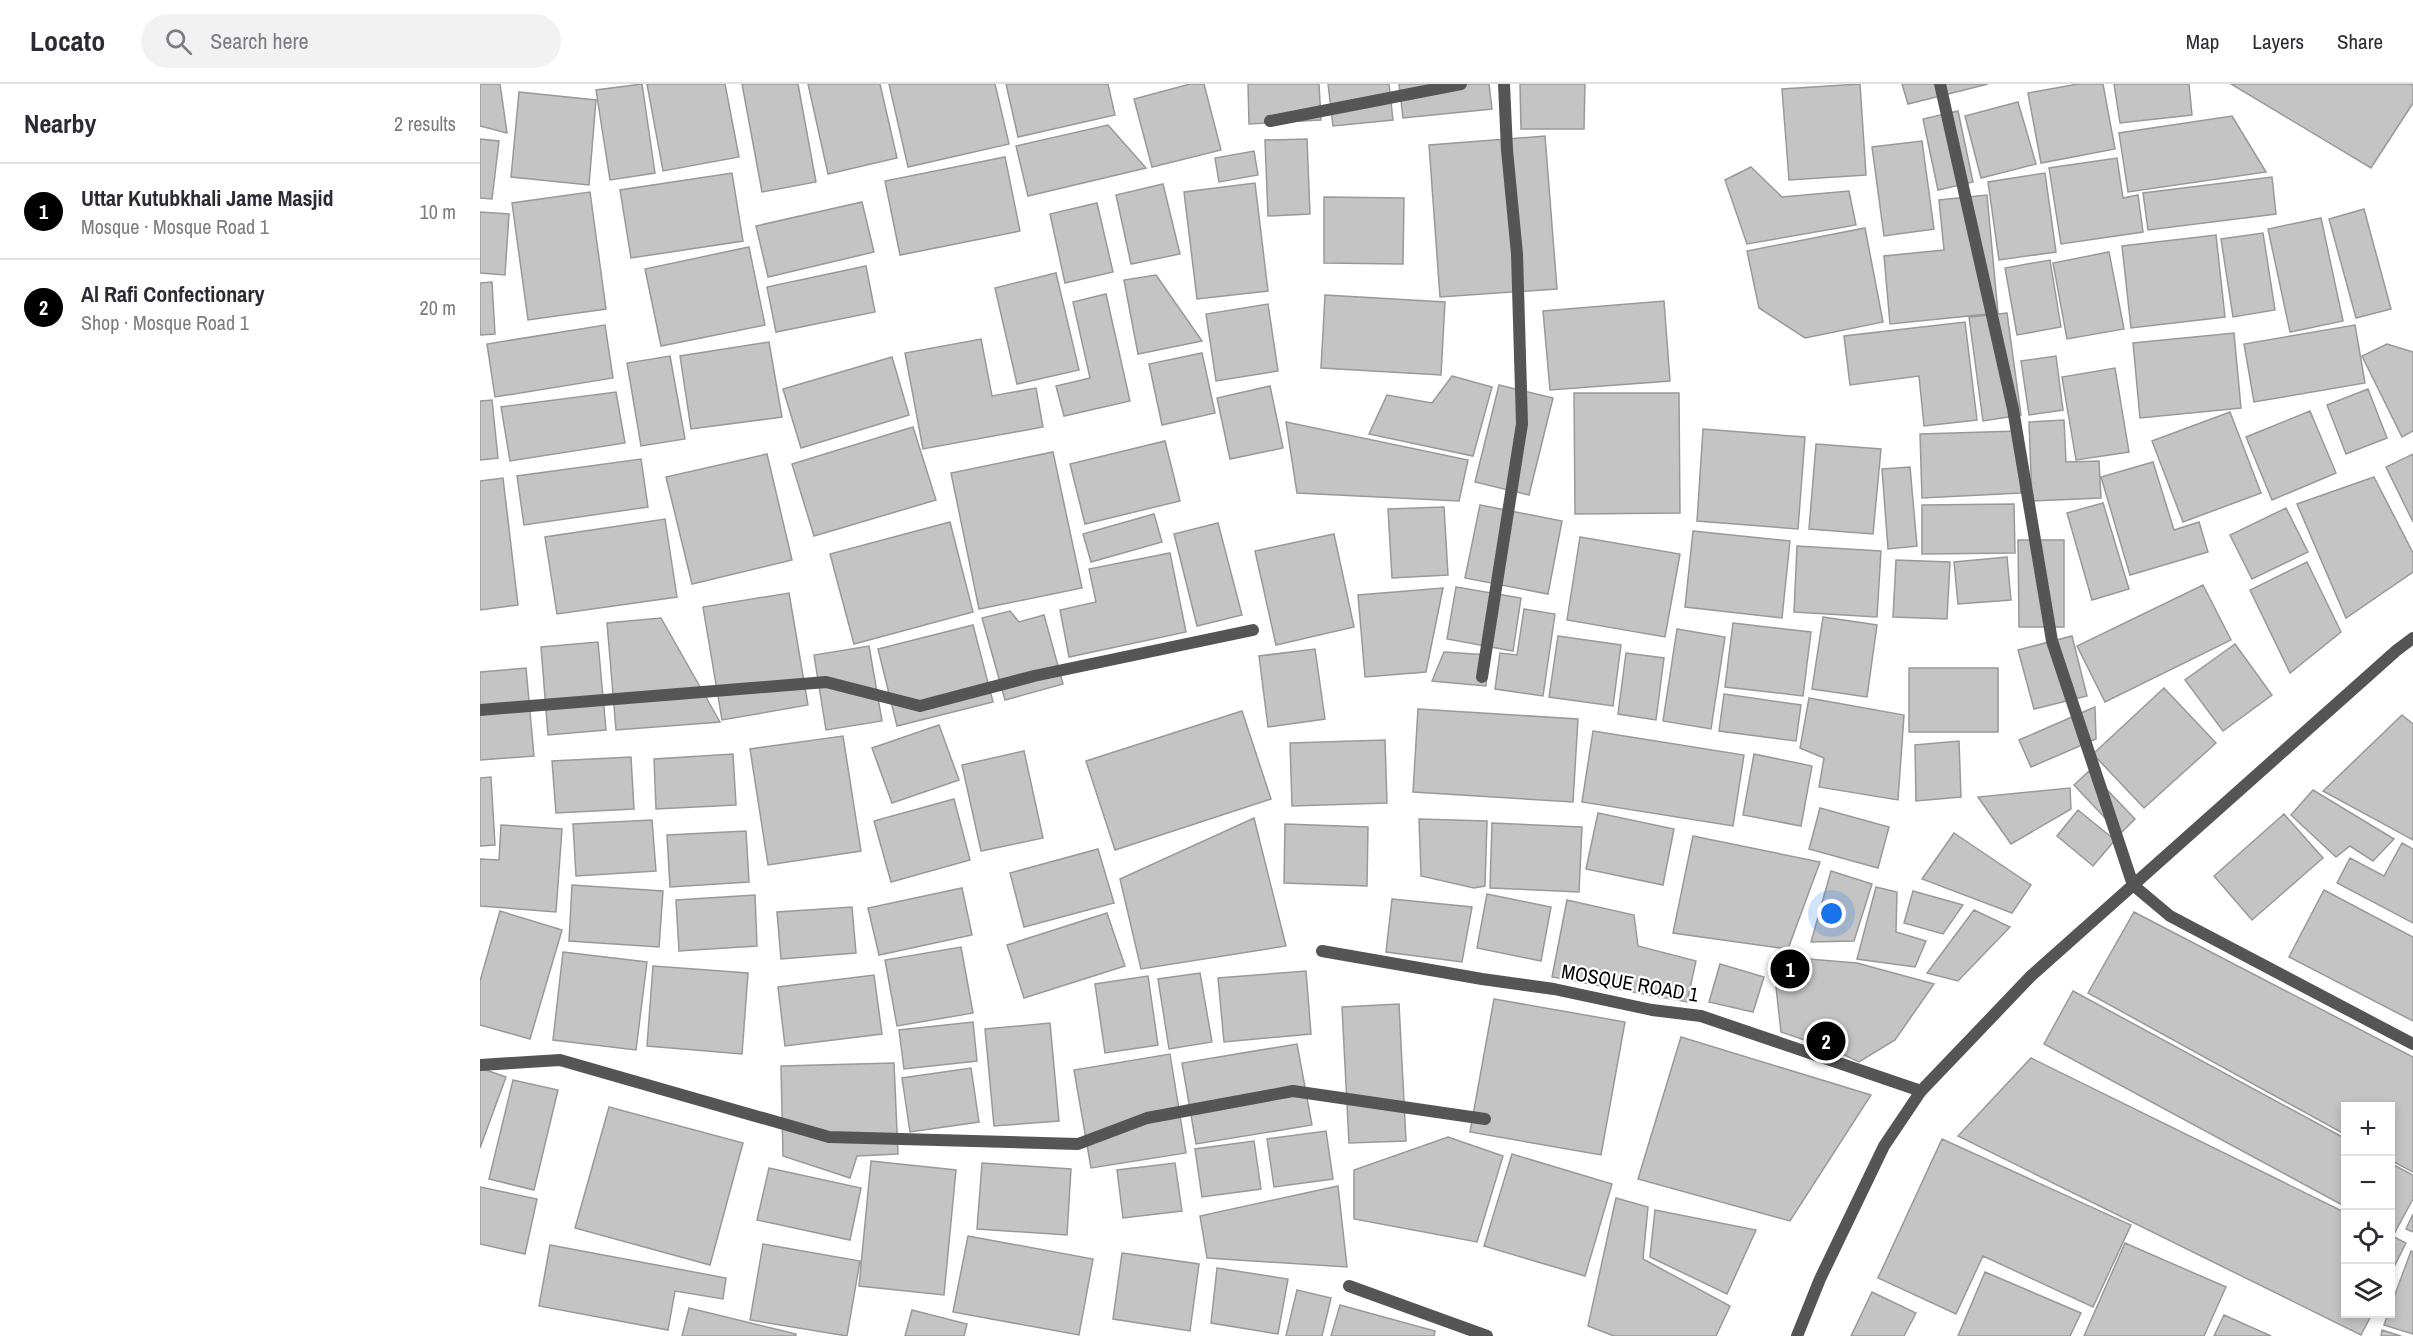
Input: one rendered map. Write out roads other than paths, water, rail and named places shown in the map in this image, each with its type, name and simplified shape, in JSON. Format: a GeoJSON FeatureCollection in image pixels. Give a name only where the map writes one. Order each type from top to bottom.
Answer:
{"type":"FeatureCollection","features":[{"type":"Feature","properties":{"kind":"street"},"geometry":{"type":"LineString","coordinates":[[1270,121],[1461,84]]}},
{"type":"Feature","properties":{"kind":"street"},"geometry":{"type":"LineString","coordinates":[[1482,677],[1522,424],[1518,254],[1507,150],[1504,84]]}},
{"type":"Feature","properties":{"kind":"street"},"geometry":{"type":"LineString","coordinates":[[1940,84],[2013,409],[2052,641],[2133,885],[2170,916],[2413,1044]]}},
{"type":"Feature","properties":{"kind":"street"},"geometry":{"type":"LineString","coordinates":[[480,710],[826,682],[920,706],[1034,676],[1253,630]]}},
{"type":"Feature","properties":{"kind":"street"},"geometry":{"type":"LineString","coordinates":[[1797,1336],[1820,1279],[1884,1146],[1921,1091],[2031,976],[2388,657],[2413,638]]}},
{"type":"Feature","properties":{"kind":"street","name":"MOSQUE ROAD 1"},"geometry":{"type":"LineString","coordinates":[[1322,951],[1554,989],[1652,1010],[1701,1016],[1921,1091]]}},
{"type":"Feature","properties":{"kind":"street"},"geometry":{"type":"LineString","coordinates":[[480,1065],[560,1060],[829,1137],[1078,1144],[1147,1118],[1293,1091],[1485,1119]]}},
{"type":"Feature","properties":{"kind":"street"},"geometry":{"type":"LineString","coordinates":[[1349,1286],[1486,1336]]}},
{"type":"Feature","properties":{"kind":"place","name":"Uttar Kutubkhali Jame Masjid"},"geometry":{"type":"Point","coordinates":[1790,969]}},
{"type":"Feature","properties":{"kind":"place","name":"Al Rafi Confectionary"},"geometry":{"type":"Point","coordinates":[1826,1041]}}]}
